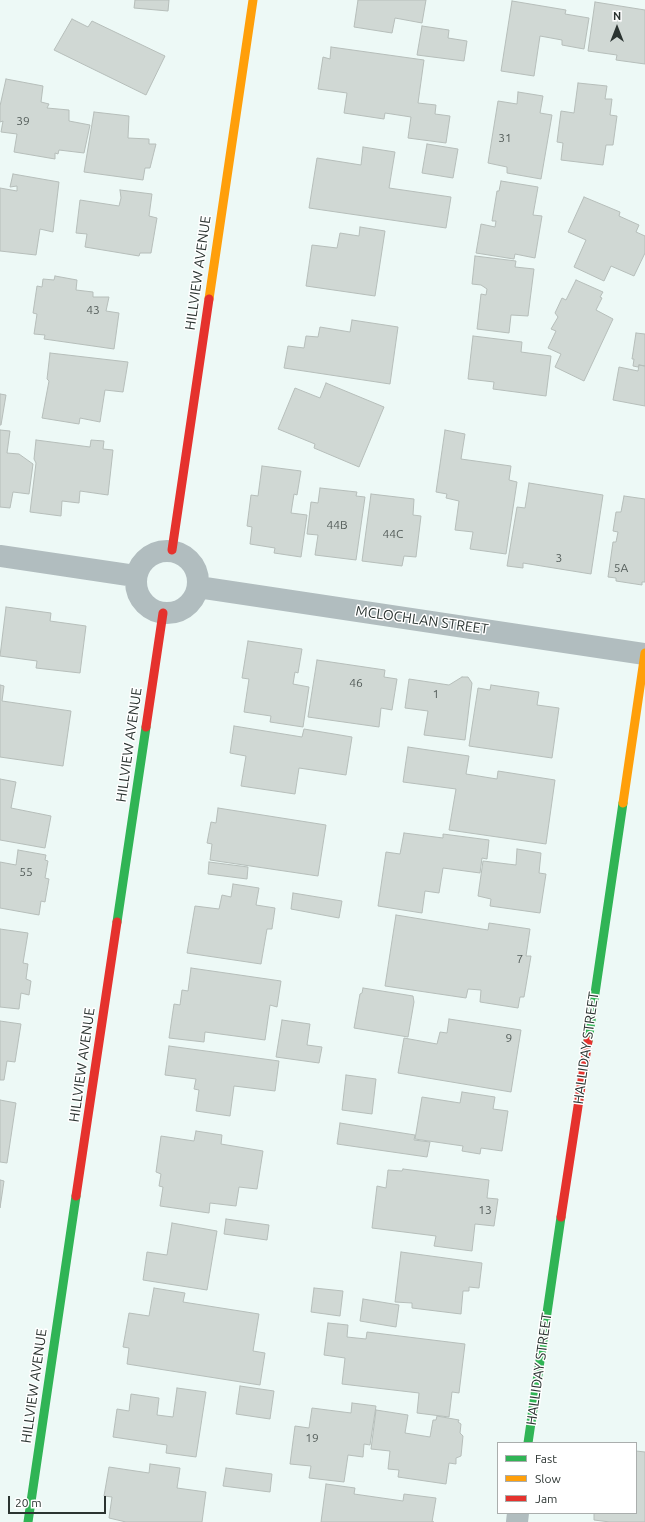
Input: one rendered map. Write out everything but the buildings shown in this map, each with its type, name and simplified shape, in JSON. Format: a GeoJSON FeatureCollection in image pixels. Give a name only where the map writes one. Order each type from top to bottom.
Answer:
{"type":"FeatureCollection","features":[{"type":"Feature","properties":{"kind":"street","name":"HILLVIEW AVENUE"},"geometry":{"type":"LineString","coordinates":[[172,550],[253,0]]}},
{"type":"Feature","properties":{"kind":"street"},"geometry":{"type":"LineString","coordinates":[[172,550],[183,554],[191,561],[197,570],[198,587],[194,598],[187,606],[178,611],[163,613],[152,610],[143,603],[138,594],[135,576],[147,557],[157,552],[172,550]]}},
{"type":"Feature","properties":{"kind":"street"},"geometry":{"type":"LineString","coordinates":[[0,556],[135,576]]}},
{"type":"Feature","properties":{"kind":"street","name":"MCLOCHLAN STREET"},"geometry":{"type":"LineString","coordinates":[[198,587],[645,654]]}},
{"type":"Feature","properties":{"kind":"street","name":"HILLVIEW AVENUE"},"geometry":{"type":"LineString","coordinates":[[28,1522],[163,613]]}},
{"type":"Feature","properties":{"kind":"street","name":"HALLIDAY STREET"},"geometry":{"type":"LineString","coordinates":[[528,1442],[645,654]]}},
{"type":"Feature","properties":{"kind":"traffic: fast"},"geometry":{"type":"LineString","coordinates":[[117,922],[146,727]]}},
{"type":"Feature","properties":{"kind":"traffic: fast"},"geometry":{"type":"LineString","coordinates":[[588,1041],[623,803]]}},
{"type":"Feature","properties":{"kind":"traffic: fast"},"geometry":{"type":"LineString","coordinates":[[28,1522],[76,1196]]}},
{"type":"Feature","properties":{"kind":"traffic: fast"},"geometry":{"type":"LineString","coordinates":[[528,1442],[561,1217]]}},
{"type":"Feature","properties":{"kind":"traffic: slow"},"geometry":{"type":"LineString","coordinates":[[209,299],[253,0]]}},
{"type":"Feature","properties":{"kind":"traffic: slow"},"geometry":{"type":"LineString","coordinates":[[623,803],[645,653]]}},
{"type":"Feature","properties":{"kind":"traffic: jam"},"geometry":{"type":"LineString","coordinates":[[172,550],[209,299]]}},
{"type":"Feature","properties":{"kind":"traffic: jam"},"geometry":{"type":"LineString","coordinates":[[146,727],[163,613]]}},
{"type":"Feature","properties":{"kind":"traffic: jam"},"geometry":{"type":"LineString","coordinates":[[76,1196],[117,922]]}},
{"type":"Feature","properties":{"kind":"traffic: jam"},"geometry":{"type":"LineString","coordinates":[[561,1217],[588,1041]]}}]}
